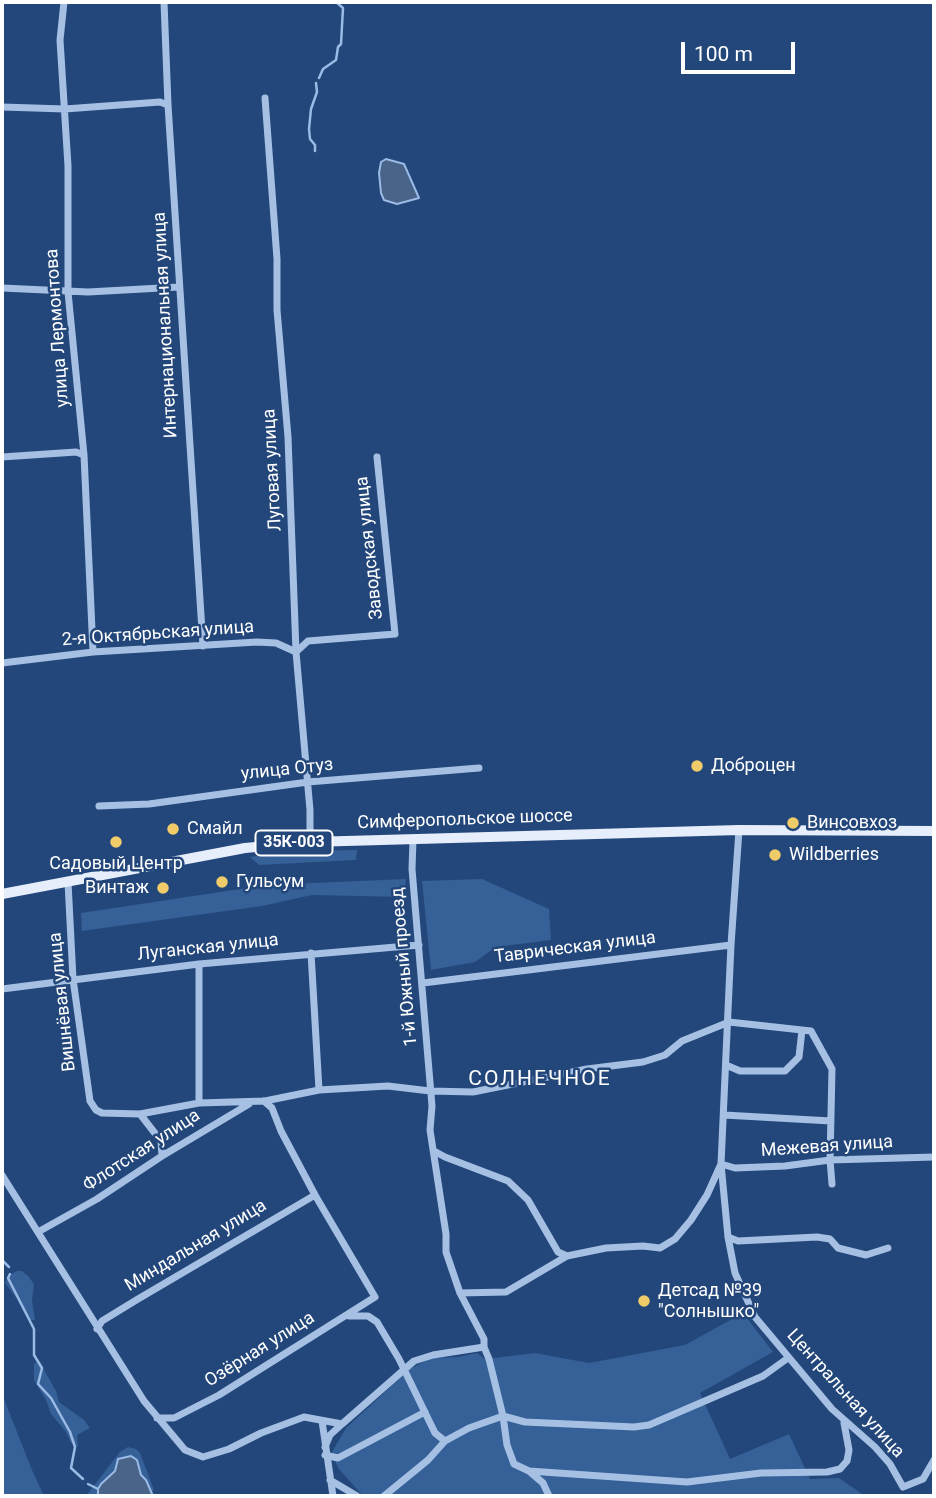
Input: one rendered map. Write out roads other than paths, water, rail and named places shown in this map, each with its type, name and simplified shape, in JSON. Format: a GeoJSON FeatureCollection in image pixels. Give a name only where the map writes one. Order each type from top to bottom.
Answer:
{"type":"FeatureCollection","features":[{"type":"Feature","properties":{"kind":"main road","name":"Симферопольское шоссе"},"geometry":{"type":"LineString","coordinates":[[2,893],[245,848],[310,842],[739,830],[934,831]]}},
{"type":"Feature","properties":{"kind":"street","name":"улица Лермонтова"},"geometry":{"type":"LineString","coordinates":[[65,2],[60,40],[68,166],[68,292],[84,455],[93,652]]}},
{"type":"Feature","properties":{"kind":"street","name":"Интернациональная улица"},"geometry":{"type":"LineString","coordinates":[[164,2],[179,287],[203,646]]}},
{"type":"Feature","properties":{"kind":"street","name":"Луговая улица"},"geometry":{"type":"LineString","coordinates":[[265,97],[277,259],[277,310],[288,437],[296,652],[308,782],[310,842]]}},
{"type":"Feature","properties":{"kind":"street"},"geometry":{"type":"LineString","coordinates":[[2,107],[65,109],[160,102],[168,105]]}},
{"type":"Feature","properties":{"kind":"street"},"geometry":{"type":"LineString","coordinates":[[2,288],[68,292],[179,287]]}},
{"type":"Feature","properties":{"kind":"street"},"geometry":{"type":"LineString","coordinates":[[2,457],[76,452],[84,455]]}},
{"type":"Feature","properties":{"kind":"street","name":"Заводская улица"},"geometry":{"type":"LineString","coordinates":[[296,652],[307,640],[395,635],[377,457]]}},
{"type":"Feature","properties":{"kind":"street","name":"2-я Октябрьская улица"},"geometry":{"type":"LineString","coordinates":[[2,663],[93,652],[257,642],[276,643],[296,652]]}},
{"type":"Feature","properties":{"kind":"street","name":"улица Отуз"},"geometry":{"type":"LineString","coordinates":[[99,806],[149,804],[308,782],[479,768]]}},
{"type":"Feature","properties":{"kind":"street","name":"Центральная улица"},"geometry":{"type":"LineString","coordinates":[[739,830],[721,1164],[728,1237],[735,1273],[755,1317],[844,1422],[875,1447],[890,1464],[903,1487]]}},
{"type":"Feature","properties":{"kind":"street","name":"1-й Южный проезд"},"geometry":{"type":"LineString","coordinates":[[413,840],[412,869],[424,983],[432,1106],[430,1130],[446,1234],[446,1252],[460,1293],[484,1339],[514,1464],[528,1471]]}},
{"type":"Feature","properties":{"kind":"street","name":"Вишнёвая улица"},"geometry":{"type":"LineString","coordinates":[[68,881],[73,979],[90,1101],[96,1110],[102,1113],[140,1114]]}},
{"type":"Feature","properties":{"kind":"street","name":"Таврическая улица"},"geometry":{"type":"LineString","coordinates":[[424,983],[731,945]]}},
{"type":"Feature","properties":{"kind":"street","name":"Луганская улица"},"geometry":{"type":"LineString","coordinates":[[2,989],[198,964],[419,946]]}},
{"type":"Feature","properties":{"kind":"street"},"geometry":{"type":"LineString","coordinates":[[311,953],[319,1090]]}},
{"type":"Feature","properties":{"kind":"street"},"geometry":{"type":"LineString","coordinates":[[198,964],[199,1103]]}},
{"type":"Feature","properties":{"kind":"street"},"geometry":{"type":"LineString","coordinates":[[162,1156],[161,1141],[140,1114],[199,1103],[265,1101],[319,1090],[388,1086],[473,1092],[587,1069],[643,1062],[665,1055],[682,1041],[729,1022],[811,1031],[832,1069],[832,1184]]}},
{"type":"Feature","properties":{"kind":"street"},"geometry":{"type":"LineString","coordinates":[[726,1065],[740,1071],[785,1071],[799,1057],[802,1030]]}},
{"type":"Feature","properties":{"kind":"street"},"geometry":{"type":"LineString","coordinates":[[265,1101],[272,1108],[281,1131],[315,1195]]}},
{"type":"Feature","properties":{"kind":"street","name":"Флотская улица"},"geometry":{"type":"LineString","coordinates":[[38,1232],[97,1199],[246,1104],[265,1101]]}},
{"type":"Feature","properties":{"kind":"street"},"geometry":{"type":"LineString","coordinates":[[724,1115],[831,1121]]}},
{"type":"Feature","properties":{"kind":"street"},"geometry":{"type":"LineString","coordinates":[[435,1151],[508,1181],[527,1200],[558,1252],[567,1256]]}},
{"type":"Feature","properties":{"kind":"street","name":"Межевая улица"},"geometry":{"type":"LineString","coordinates":[[721,1164],[735,1168],[785,1166],[830,1160],[934,1157]]}},
{"type":"Feature","properties":{"kind":"street","name":"Центральная улица"},"geometry":{"type":"LineString","coordinates":[[460,1293],[506,1292],[567,1256],[606,1248],[660,1248],[674,1239],[691,1220],[707,1195],[721,1164]]}},
{"type":"Feature","properties":{"kind":"street"},"geometry":{"type":"LineString","coordinates":[[2,1175],[144,1401],[185,1450],[203,1457],[229,1450],[261,1433],[304,1417],[342,1424]]}},
{"type":"Feature","properties":{"kind":"street","name":"Озёрная улица"},"geometry":{"type":"LineString","coordinates":[[157,1418],[174,1418],[219,1395],[375,1297],[315,1195]]}},
{"type":"Feature","properties":{"kind":"street","name":"Миндальная улица"},"geometry":{"type":"LineString","coordinates":[[97,1329],[102,1321],[315,1195]]}},
{"type":"Feature","properties":{"kind":"street"},"geometry":{"type":"LineString","coordinates":[[728,1237],[738,1241],[817,1237],[830,1239],[838,1248],[866,1255],[888,1248]]}},
{"type":"Feature","properties":{"kind":"street"},"geometry":{"type":"LineString","coordinates":[[345,1316],[368,1316],[377,1322],[435,1433],[445,1441]]}},
{"type":"Feature","properties":{"kind":"street"},"geometry":{"type":"LineString","coordinates":[[325,1451],[330,1435],[414,1361],[433,1355],[484,1347]]}},
{"type":"Feature","properties":{"kind":"street"},"geometry":{"type":"LineString","coordinates":[[384,1496],[428,1460],[445,1441],[468,1428],[503,1416],[525,1422],[634,1427],[649,1425],[763,1376],[788,1358]]}},
{"type":"Feature","properties":{"kind":"street"},"geometry":{"type":"LineString","coordinates":[[325,1451],[338,1458],[425,1412]]}},
{"type":"Feature","properties":{"kind":"street"},"geometry":{"type":"LineString","coordinates":[[322,1421],[333,1496]]}},
{"type":"Feature","properties":{"kind":"street"},"geometry":{"type":"LineString","coordinates":[[528,1471],[687,1482],[761,1473],[827,1472],[840,1469],[847,1461],[849,1450],[844,1422]]}},
{"type":"Feature","properties":{"kind":"street"},"geometry":{"type":"LineString","coordinates":[[901,1496],[903,1487],[923,1479],[934,1460]]}},
{"type":"Feature","properties":{"kind":"street"},"geometry":{"type":"LineString","coordinates":[[528,1471],[542,1483],[549,1496]]}},
{"type":"Feature","properties":{"kind":"street"},"geometry":{"type":"LineString","coordinates":[[330,1480],[357,1496]]}},
{"type":"Feature","properties":{"kind":"waterway"},"geometry":{"type":"LineString","coordinates":[[319,78],[323,69],[336,60],[341,44],[343,8],[336,2]]}},
{"type":"Feature","properties":{"kind":"waterway"},"geometry":{"type":"LineString","coordinates":[[315,151],[309,129],[311,109],[317,92],[316,83]]}},
{"type":"Feature","properties":{"kind":"waterway"},"geometry":{"type":"LineString","coordinates":[[2,1260],[9,1267]]}},
{"type":"Feature","properties":{"kind":"waterway"},"geometry":{"type":"LineString","coordinates":[[10,1274],[8,1278],[34,1329],[34,1355],[42,1368],[38,1384],[51,1398],[70,1432],[75,1447],[71,1468],[83,1479]]}},
{"type":"Feature","properties":{"kind":"waterway"},"geometry":{"type":"LineString","coordinates":[[88,1484],[98,1489]]}},
{"type":"Feature","properties":{"kind":"place","name":"Доброцен"},"geometry":{"type":"Point","coordinates":[697,766]}},
{"type":"Feature","properties":{"kind":"place","name":"Винсовхоз"},"geometry":{"type":"Point","coordinates":[793,823]}},
{"type":"Feature","properties":{"kind":"place","name":"Смайл"},"geometry":{"type":"Point","coordinates":[173,829]}},
{"type":"Feature","properties":{"kind":"place","name":"Садовый Центр"},"geometry":{"type":"Point","coordinates":[116,842]}},
{"type":"Feature","properties":{"kind":"place","name":"Wildberries"},"geometry":{"type":"Point","coordinates":[775,855]}},
{"type":"Feature","properties":{"kind":"place","name":"Гульсум"},"geometry":{"type":"Point","coordinates":[222,882]}},
{"type":"Feature","properties":{"kind":"place","name":"Винтаж"},"geometry":{"type":"Point","coordinates":[163,888]}},
{"type":"Feature","properties":{"kind":"place","name":"Детсад №39 \"Солнышко\""},"geometry":{"type":"Point","coordinates":[644,1301]}},
{"type":"Feature","properties":{"kind":"district","name":"СОЛНЕЧНОЕ"},"geometry":{"type":"Point","coordinates":[540,1080]}}]}
